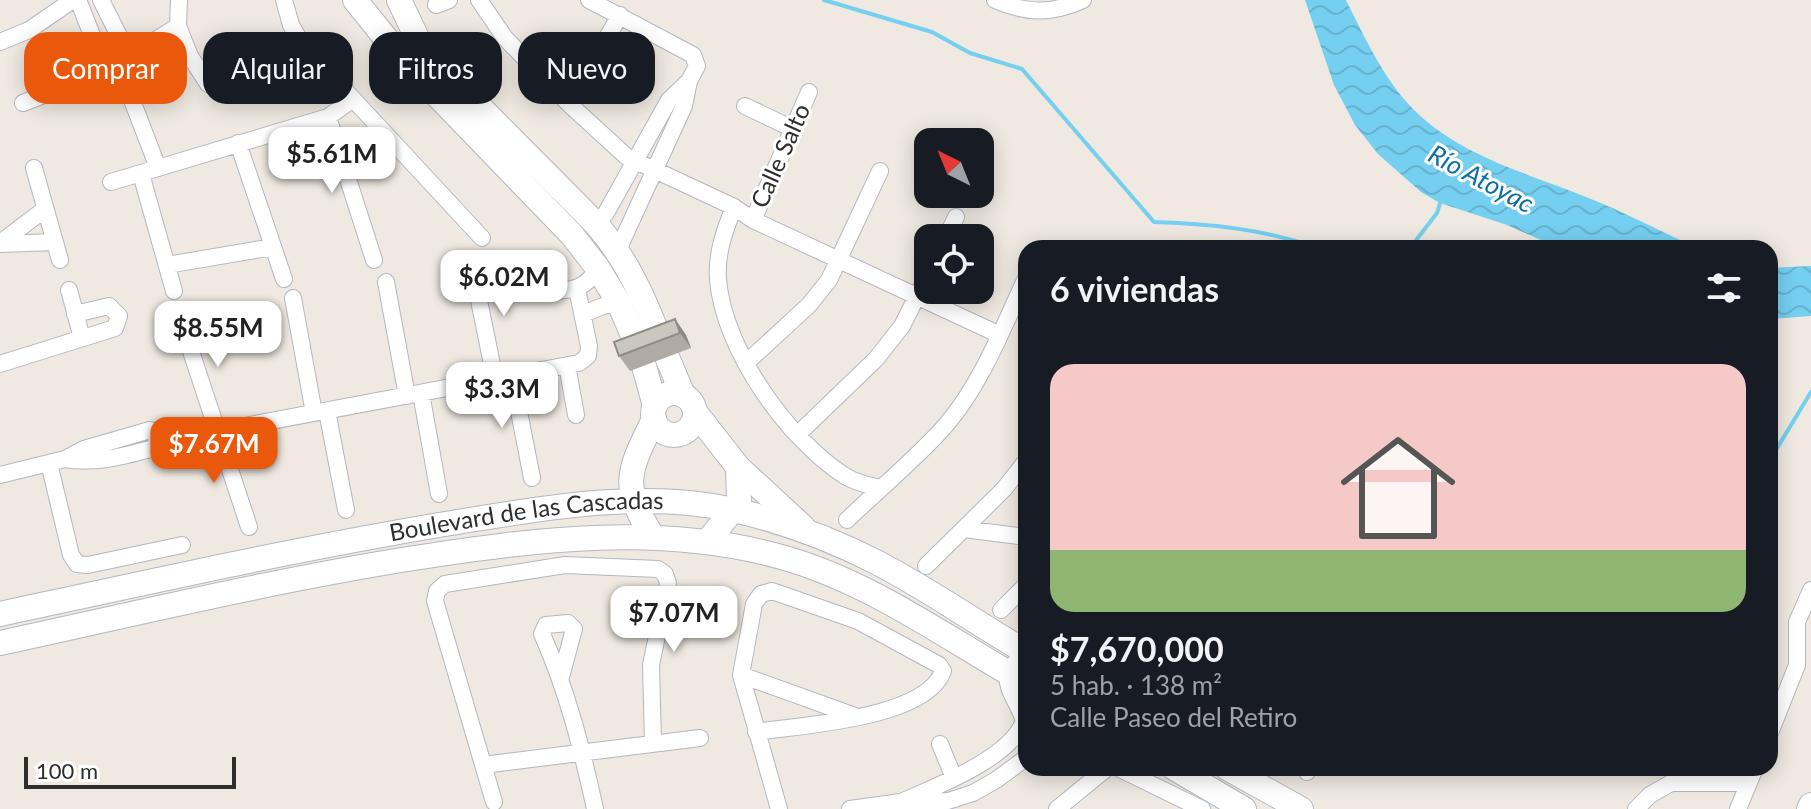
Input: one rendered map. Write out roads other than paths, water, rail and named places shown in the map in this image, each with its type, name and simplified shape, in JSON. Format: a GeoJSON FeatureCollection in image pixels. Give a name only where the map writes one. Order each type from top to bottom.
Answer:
{"type":"FeatureCollection","features":[{"type":"Feature","properties":{"kind":"main road"},"geometry":{"type":"LineString","coordinates":[[355,0],[404,61],[551,196],[596,224],[618,250],[631,309]]}},
{"type":"Feature","properties":{"kind":"main road"},"geometry":{"type":"LineString","coordinates":[[399,0],[419,42],[551,196],[597,267],[631,309],[653,354],[689,404],[738,467],[808,531]]}},
{"type":"Feature","properties":{"kind":"main road"},"geometry":{"type":"LineString","coordinates":[[653,354],[656,426],[667,434],[681,434],[691,426],[689,404]]}},
{"type":"Feature","properties":{"kind":"main road"},"geometry":{"type":"LineString","coordinates":[[653,537],[634,502],[630,485],[633,465],[658,400],[669,393],[689,404]]}},
{"type":"Feature","properties":{"kind":"main road"},"geometry":{"type":"LineString","coordinates":[[587,504],[633,465]]}},
{"type":"Feature","properties":{"kind":"main road"},"geometry":{"type":"LineString","coordinates":[[707,542],[739,502],[738,467]]}},
{"type":"Feature","properties":{"kind":"main road","name":"Boulevard de las Cascadas"},"geometry":{"type":"LineString","coordinates":[[0,614],[378,536],[539,509],[634,502],[690,504],[733,510],[808,531],[876,562],[1018,647]]}},
{"type":"Feature","properties":{"kind":"main road"},"geometry":{"type":"LineString","coordinates":[[378,536],[379,564]]}},
{"type":"Feature","properties":{"kind":"main road","name":"Boulevard de las Cascadas"},"geometry":{"type":"LineString","coordinates":[[0,643],[379,564],[541,541],[653,537],[707,542],[784,557],[815,568],[873,594],[1017,677]]}},
{"type":"Feature","properties":{"kind":"main road"},"geometry":{"type":"LineString","coordinates":[[1188,776],[1244,809]]}},
{"type":"Feature","properties":{"kind":"main road"},"geometry":{"type":"LineString","coordinates":[[1241,776],[1301,809]]}},
{"type":"Feature","properties":{"kind":"street"},"geometry":{"type":"LineString","coordinates":[[0,42],[29,30],[76,0],[92,32]]}},
{"type":"Feature","properties":{"kind":"street"},"geometry":{"type":"LineString","coordinates":[[101,0],[117,32]]}},
{"type":"Feature","properties":{"kind":"street"},"geometry":{"type":"LineString","coordinates":[[179,0],[178,26],[190,56],[203,76]]}},
{"type":"Feature","properties":{"kind":"street"},"geometry":{"type":"LineString","coordinates":[[284,0],[295,32]]}},
{"type":"Feature","properties":{"kind":"street"},"geometry":{"type":"LineString","coordinates":[[479,0],[518,51]]}},
{"type":"Feature","properties":{"kind":"street"},"geometry":{"type":"LineString","coordinates":[[589,0],[693,55],[697,66],[689,81],[684,106],[618,250]]}},
{"type":"Feature","properties":{"kind":"street"},"geometry":{"type":"LineString","coordinates":[[995,0],[1020,10],[1044,12],[1083,0]]}},
{"type":"Feature","properties":{"kind":"street"},"geometry":{"type":"LineString","coordinates":[[610,32],[620,15]]}},
{"type":"Feature","properties":{"kind":"street"},"geometry":{"type":"LineString","coordinates":[[169,32],[178,26]]}},
{"type":"Feature","properties":{"kind":"street"},"geometry":{"type":"LineString","coordinates":[[596,224],[606,213],[669,100],[689,81]]}},
{"type":"Feature","properties":{"kind":"street","name":"Calle Salto"},"geometry":{"type":"LineString","coordinates":[[753,220],[809,92]]}},
{"type":"Feature","properties":{"kind":"street"},"geometry":{"type":"LineString","coordinates":[[353,99],[482,238]]}},
{"type":"Feature","properties":{"kind":"street"},"geometry":{"type":"LineString","coordinates":[[133,104],[158,168]]}},
{"type":"Feature","properties":{"kind":"street"},"geometry":{"type":"LineString","coordinates":[[111,182],[328,117],[346,104]]}},
{"type":"Feature","properties":{"kind":"street"},"geometry":{"type":"LineString","coordinates":[[569,104],[611,145],[634,161],[914,296]]}},
{"type":"Feature","properties":{"kind":"street"},"geometry":{"type":"LineString","coordinates":[[745,106],[793,129]]}},
{"type":"Feature","properties":{"kind":"street"},"geometry":{"type":"LineString","coordinates":[[328,117],[374,260]]}},
{"type":"Feature","properties":{"kind":"street"},"geometry":{"type":"LineString","coordinates":[[238,143],[284,279]]}},
{"type":"Feature","properties":{"kind":"street"},"geometry":{"type":"LineString","coordinates":[[34,168],[60,260]]}},
{"type":"Feature","properties":{"kind":"street"},"geometry":{"type":"LineString","coordinates":[[746,363],[809,305],[829,280],[880,171]]}},
{"type":"Feature","properties":{"kind":"street"},"geometry":{"type":"LineString","coordinates":[[141,174],[174,291]]}},
{"type":"Feature","properties":{"kind":"street"},"geometry":{"type":"LineString","coordinates":[[734,207],[723,236],[717,278],[723,311],[746,363],[768,401],[797,435],[844,475],[859,483],[880,488]]}},
{"type":"Feature","properties":{"kind":"street"},"geometry":{"type":"LineString","coordinates":[[0,244],[45,209]]}},
{"type":"Feature","properties":{"kind":"street"},"geometry":{"type":"LineString","coordinates":[[953,224],[956,217]]}},
{"type":"Feature","properties":{"kind":"street"},"geometry":{"type":"LineString","coordinates":[[0,244],[55,242]]}},
{"type":"Feature","properties":{"kind":"street"},"geometry":{"type":"LineString","coordinates":[[167,265],[273,247]]}},
{"type":"Feature","properties":{"kind":"street"},"geometry":{"type":"LineString","coordinates":[[472,266],[532,478]]}},
{"type":"Feature","properties":{"kind":"street"},"geometry":{"type":"LineString","coordinates":[[541,292],[577,289],[589,282],[597,267]]}},
{"type":"Feature","properties":{"kind":"street"},"geometry":{"type":"LineString","coordinates":[[386,282],[439,494]]}},
{"type":"Feature","properties":{"kind":"street"},"geometry":{"type":"LineString","coordinates":[[218,431],[579,363],[588,356],[589,346],[577,289]]}},
{"type":"Feature","properties":{"kind":"street"},"geometry":{"type":"LineString","coordinates":[[69,290],[82,338]]}},
{"type":"Feature","properties":{"kind":"street"},"geometry":{"type":"LineString","coordinates":[[847,520],[945,426],[960,407],[1018,296]]}},
{"type":"Feature","properties":{"kind":"street"},"geometry":{"type":"LineString","coordinates":[[293,298],[346,510]]}},
{"type":"Feature","properties":{"kind":"street"},"geometry":{"type":"LineString","coordinates":[[797,435],[876,359],[902,326],[914,303]]}},
{"type":"Feature","properties":{"kind":"street"},"geometry":{"type":"LineString","coordinates":[[932,304],[1000,335]]}},
{"type":"Feature","properties":{"kind":"street"},"geometry":{"type":"LineString","coordinates":[[0,364],[115,328],[119,316],[109,306],[75,314]]}},
{"type":"Feature","properties":{"kind":"street"},"geometry":{"type":"LineString","coordinates":[[583,314],[603,306],[631,309]]}},
{"type":"Feature","properties":{"kind":"street"},"geometry":{"type":"LineString","coordinates":[[180,318],[249,527]]}},
{"type":"Feature","properties":{"kind":"street"},"geometry":{"type":"LineString","coordinates":[[567,365],[576,415]]}},
{"type":"Feature","properties":{"kind":"street"},"geometry":{"type":"LineString","coordinates":[[0,475],[57,461],[84,449],[150,430],[156,432],[158,437],[154,448],[107,460],[57,461]]}},
{"type":"Feature","properties":{"kind":"street"},"geometry":{"type":"LineString","coordinates":[[57,461],[71,555],[77,564],[88,565],[182,545]]}},
{"type":"Feature","properties":{"kind":"street"},"geometry":{"type":"LineString","coordinates":[[926,566],[1018,471]]}},
{"type":"Feature","properties":{"kind":"street"},"geometry":{"type":"LineString","coordinates":[[964,529],[1018,536]]}},
{"type":"Feature","properties":{"kind":"street"},"geometry":{"type":"LineString","coordinates":[[494,802],[435,601],[437,591],[445,584],[565,565],[658,569],[665,574],[668,583],[651,665],[653,744]]}},
{"type":"Feature","properties":{"kind":"street"},"geometry":{"type":"LineString","coordinates":[[1778,713],[1797,665],[1797,622],[1811,590]]}},
{"type":"Feature","properties":{"kind":"street"},"geometry":{"type":"LineString","coordinates":[[756,732],[886,712],[928,692],[941,679],[943,671],[939,665],[858,621],[772,591],[761,594],[754,604],[741,675],[756,732],[779,809]]}},
{"type":"Feature","properties":{"kind":"street"},"geometry":{"type":"LineString","coordinates":[[1001,610],[1018,593]]}},
{"type":"Feature","properties":{"kind":"street"},"geometry":{"type":"LineString","coordinates":[[741,675],[856,716]]}},
{"type":"Feature","properties":{"kind":"street"},"geometry":{"type":"LineString","coordinates":[[561,677],[595,809]]}},
{"type":"Feature","properties":{"kind":"street"},"geometry":{"type":"LineString","coordinates":[[1017,677],[1008,688],[1018,704]]}},
{"type":"Feature","properties":{"kind":"street"},"geometry":{"type":"LineString","coordinates":[[920,802],[1018,735]]}},
{"type":"Feature","properties":{"kind":"street"},"geometry":{"type":"LineString","coordinates":[[483,765],[700,738]]}},
{"type":"Feature","properties":{"kind":"street"},"geometry":{"type":"LineString","coordinates":[[940,744],[954,778]]}},
{"type":"Feature","properties":{"kind":"street"},"geometry":{"type":"LineString","coordinates":[[850,809],[901,802],[948,801],[973,793],[1018,764]]}},
{"type":"Feature","properties":{"kind":"street"},"geometry":{"type":"LineString","coordinates":[[1057,809],[1097,776]]}},
{"type":"Feature","properties":{"kind":"street"},"geometry":{"type":"LineString","coordinates":[[1134,776],[1202,809]]}},
{"type":"Feature","properties":{"kind":"street"},"geometry":{"type":"LineString","coordinates":[[1636,809],[1650,795],[1671,783],[1752,776],[1738,809]]}},
{"type":"Feature","properties":{"kind":"water","name":"Río Atoyac"},"geometry":{"type":"Polygon","coordinates":[[[1305,0],[1346,0],[1375,57],[1402,97],[1450,139],[1492,161],[1596,201],[1681,240],[1541,240],[1507,225],[1440,203],[1421,192],[1378,154],[1355,125],[1334,85],[1305,0]]]}},
{"type":"Feature","properties":{"kind":"water"},"geometry":{"type":"Polygon","coordinates":[[[1811,266],[1811,316],[1778,318],[1778,268],[1811,266]]]}},
{"type":"Feature","properties":{"kind":"waterway"},"geometry":{"type":"LineString","coordinates":[[824,0],[932,32],[970,53],[1022,69],[1154,222],[1237,229],[1291,240]]}},
{"type":"Feature","properties":{"kind":"waterway"},"geometry":{"type":"LineString","coordinates":[[1416,240],[1437,213],[1441,200]]}},
{"type":"Feature","properties":{"kind":"waterway"},"geometry":{"type":"LineString","coordinates":[[1778,447],[1811,392]]}}]}
